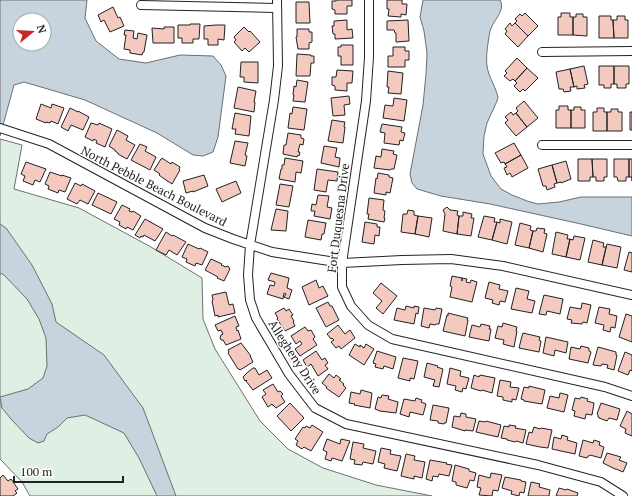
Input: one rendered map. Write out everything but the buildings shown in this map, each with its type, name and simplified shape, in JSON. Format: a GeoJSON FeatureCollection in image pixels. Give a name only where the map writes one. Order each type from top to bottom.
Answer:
{"type":"FeatureCollection","features":[{"type":"Feature","properties":{"kind":"street","name":"Fort Duquesna Drive"},"geometry":{"type":"LineString","coordinates":[[369,0],[369,57],[366,101],[342,263],[342,287],[351,306],[368,325],[392,339],[605,387],[632,396]]}},
{"type":"Feature","properties":{"kind":"street"},"geometry":{"type":"LineString","coordinates":[[141,5],[190,3],[276,4]]}},
{"type":"Feature","properties":{"kind":"street","name":"Allegheny Drive"},"geometry":{"type":"LineString","coordinates":[[276,4],[278,66],[274,100],[250,245],[248,275],[252,309],[289,374],[315,408],[346,424],[538,466],[601,482],[623,496]]}},
{"type":"Feature","properties":{"kind":"street"},"geometry":{"type":"LineString","coordinates":[[542,52],[632,51]]}},
{"type":"Feature","properties":{"kind":"street","name":"North Pebble Beach Boulevard"},"geometry":{"type":"LineString","coordinates":[[3,129],[49,144],[205,228],[272,252],[342,263],[451,259],[503,266],[632,295]]}},
{"type":"Feature","properties":{"kind":"street"},"geometry":{"type":"LineString","coordinates":[[542,145],[632,145]]}},
{"type":"Feature","properties":{"kind":"green space"},"geometry":{"type":"Polygon","coordinates":[[[0,139],[22,145],[14,189],[79,208],[151,247],[202,278],[203,319],[215,349],[260,421],[288,449],[323,468],[376,485],[432,496],[30,496],[22,482],[0,459],[0,139]]]}},
{"type":"Feature","properties":{"kind":"shaded area"},"geometry":{"type":"Polygon","coordinates":[[[0,0],[87,0],[85,18],[96,41],[119,59],[146,63],[180,55],[213,56],[221,65],[226,76],[218,137],[213,152],[203,156],[193,155],[157,133],[85,100],[24,82],[14,85],[0,136],[0,0]]]}},
{"type":"Feature","properties":{"kind":"shaded area"},"geometry":{"type":"Polygon","coordinates":[[[423,0],[500,0],[500,12],[490,31],[487,47],[487,64],[489,74],[498,97],[487,123],[484,136],[483,154],[491,176],[501,189],[512,195],[538,204],[559,202],[581,197],[632,197],[632,236],[490,204],[441,196],[417,189],[412,183],[410,174],[423,105],[426,74],[427,53],[424,31],[420,17],[423,0]]]}},
{"type":"Feature","properties":{"kind":"shaded area"},"geometry":{"type":"Polygon","coordinates":[[[0,224],[6,228],[32,265],[52,304],[56,322],[104,355],[143,408],[176,496],[157,496],[139,458],[124,433],[85,415],[67,418],[58,427],[47,434],[44,441],[38,443],[29,438],[2,408],[0,397],[28,389],[43,378],[47,366],[46,338],[39,319],[27,299],[4,275],[0,273],[0,224]]]}}]}
